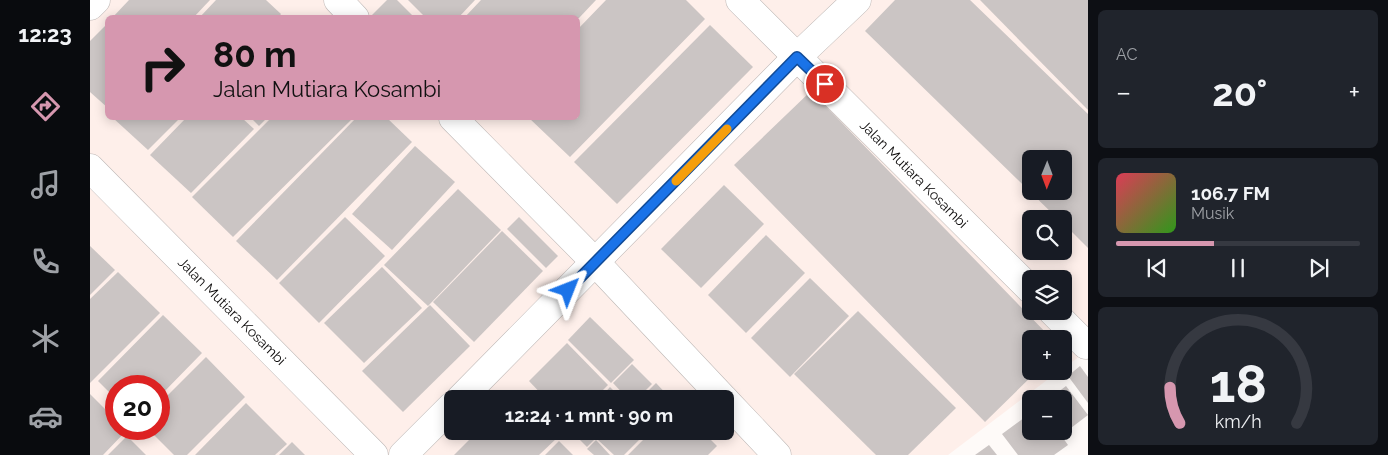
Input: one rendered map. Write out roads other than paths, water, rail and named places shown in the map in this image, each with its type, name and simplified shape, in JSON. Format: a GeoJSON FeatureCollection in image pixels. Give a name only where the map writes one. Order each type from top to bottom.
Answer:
{"type":"FeatureCollection","features":[{"type":"Feature","properties":{"kind":"lane"},"geometry":{"type":"LineString","coordinates":[[90,6],[96,0]]}},
{"type":"Feature","properties":{"kind":"lane"},"geometry":{"type":"LineString","coordinates":[[338,0],[352,15]]}},
{"type":"Feature","properties":{"kind":"lane","name":"Jalan Mutiara Kosambi"},"geometry":{"type":"LineString","coordinates":[[740,0],[1022,281]]}},
{"type":"Feature","properties":{"kind":"lane"},"geometry":{"type":"LineString","coordinates":[[469,390],[797,57],[857,0]]}},
{"type":"Feature","properties":{"kind":"lane"},"geometry":{"type":"LineString","coordinates":[[455,120],[596,263],[716,390]]}},
{"type":"Feature","properties":{"kind":"lane","name":"Jalan Mutiara Kosambi"},"geometry":{"type":"LineString","coordinates":[[90,168],[374,455]]}},
{"type":"Feature","properties":{"kind":"lane"},"geometry":{"type":"LineString","coordinates":[[1061,320],[1086,345]]}},
{"type":"Feature","properties":{"kind":"lane"},"geometry":{"type":"LineString","coordinates":[[734,410],[777,455]]}},
{"type":"Feature","properties":{"kind":"lane"},"geometry":{"type":"LineString","coordinates":[[403,455],[444,414]]}}]}
